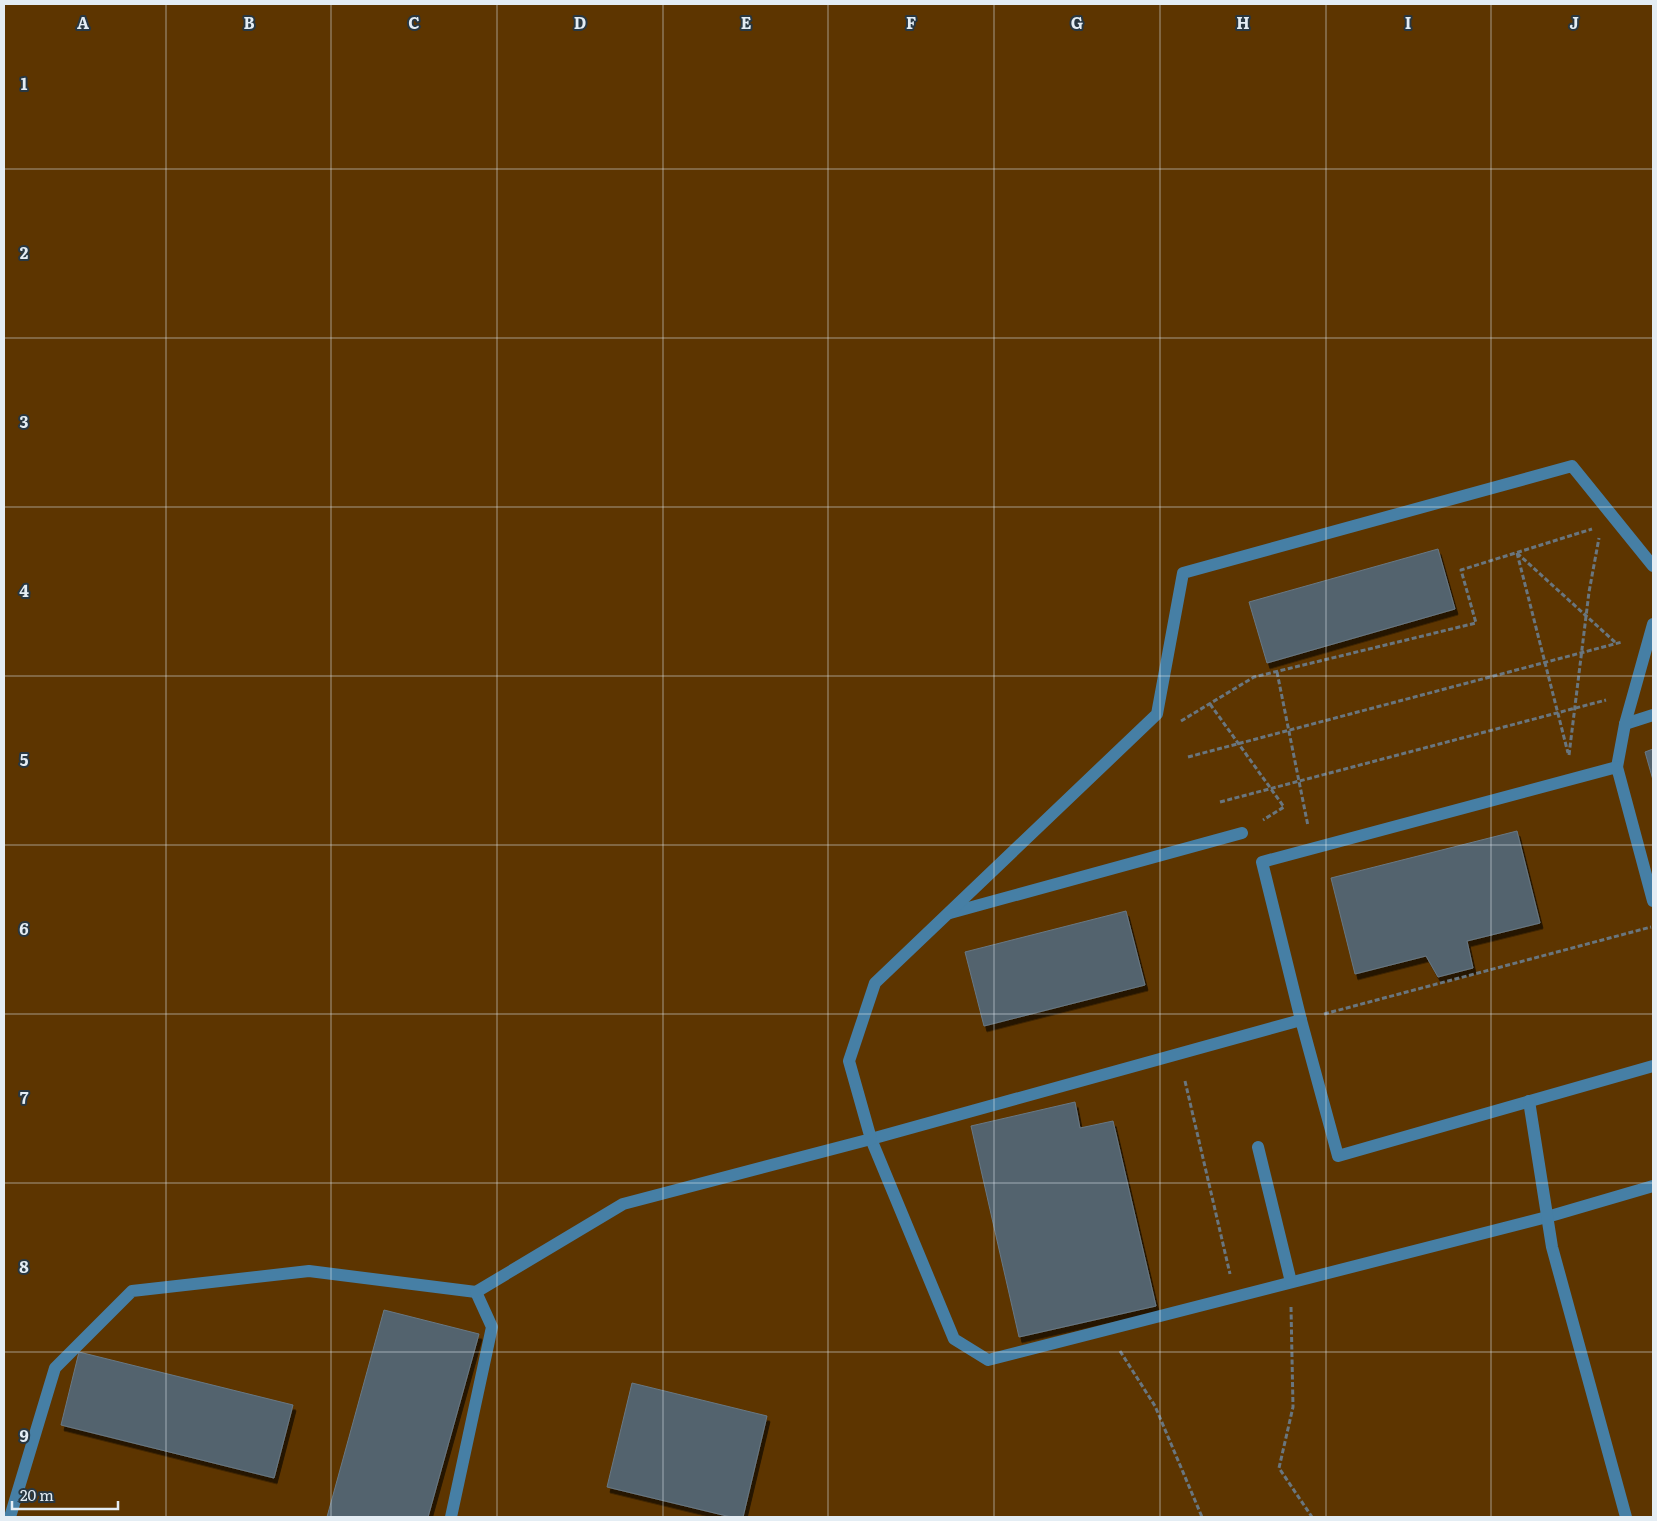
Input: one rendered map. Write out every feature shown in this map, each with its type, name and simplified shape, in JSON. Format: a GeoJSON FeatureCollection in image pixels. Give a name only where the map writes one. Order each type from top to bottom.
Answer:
{"type":"FeatureCollection","features":[{"type":"Feature","properties":{"kind":"street"},"geometry":{"type":"LineString","coordinates":[[1653,566],[1572,466],[1183,573],[1157,714],[875,983],[849,1061],[871,1139],[954,1339],[988,1360],[1547,1216],[1653,1186]]}},
{"type":"Feature","properties":{"kind":"street"},"geometry":{"type":"LineString","coordinates":[[1652,629],[1633,692],[1617,767],[1653,902]]}},
{"type":"Feature","properties":{"kind":"street"},"geometry":{"type":"LineString","coordinates":[[1625,724],[1653,716]]}},
{"type":"Feature","properties":{"kind":"street"},"geometry":{"type":"LineString","coordinates":[[1617,767],[1262,862],[1338,1156],[1653,1066]]}},
{"type":"Feature","properties":{"kind":"street"},"geometry":{"type":"LineString","coordinates":[[948,913],[1242,832]]}},
{"type":"Feature","properties":{"kind":"street"},"geometry":{"type":"LineString","coordinates":[[10,1517],[55,1368],[132,1291],[308,1271],[476,1292],[623,1204],[871,1139],[1302,1020]]}},
{"type":"Feature","properties":{"kind":"street"},"geometry":{"type":"LineString","coordinates":[[1530,1101],[1552,1247],[1626,1517]]}},
{"type":"Feature","properties":{"kind":"street"},"geometry":{"type":"LineString","coordinates":[[1258,1147],[1291,1282]]}},
{"type":"Feature","properties":{"kind":"street"},"geometry":{"type":"LineString","coordinates":[[451,1517],[492,1328],[476,1292]]}},
{"type":"Feature","properties":{"kind":"path"},"geometry":{"type":"LineString","coordinates":[[1176,724],[1254,677],[1476,623],[1461,570],[1618,521]]}},
{"type":"Feature","properties":{"kind":"path"},"geometry":{"type":"LineString","coordinates":[[1569,756],[1586,615],[1601,526]]}},
{"type":"Feature","properties":{"kind":"path"},"geometry":{"type":"LineString","coordinates":[[1517,553],[1641,666]]}},
{"type":"Feature","properties":{"kind":"path"},"geometry":{"type":"LineString","coordinates":[[1517,553],[1574,778]]}},
{"type":"Feature","properties":{"kind":"path"},"geometry":{"type":"LineString","coordinates":[[1188,757],[1545,663],[1617,643],[1652,629]]}},
{"type":"Feature","properties":{"kind":"path"},"geometry":{"type":"LineString","coordinates":[[1277,672],[1312,848]]}},
{"type":"Feature","properties":{"kind":"path"},"geometry":{"type":"LineString","coordinates":[[1220,802],[1633,692]]}},
{"type":"Feature","properties":{"kind":"path"},"geometry":{"type":"LineString","coordinates":[[1210,704],[1284,807],[1242,832]]}},
{"type":"Feature","properties":{"kind":"path"},"geometry":{"type":"LineString","coordinates":[[1302,1020],[1653,926]]}},
{"type":"Feature","properties":{"kind":"path"},"geometry":{"type":"LineString","coordinates":[[1185,1082],[1235,1296]]}},
{"type":"Feature","properties":{"kind":"path"},"geometry":{"type":"LineString","coordinates":[[1291,1282],[1293,1407],[1279,1468],[1312,1517]]}},
{"type":"Feature","properties":{"kind":"path"},"geometry":{"type":"LineString","coordinates":[[1106,1329],[1155,1406],[1202,1517]]}},
{"type":"Feature","properties":{"kind":"shaded area"},"geometry":{"type":"Polygon","coordinates":[[[4,4],[1653,4],[1653,1517],[4,1517],[4,4]]]}},
{"type":"Feature","properties":{"kind":"building"},"geometry":{"type":"Polygon","coordinates":[[[1438,549],[1455,609],[1267,663],[1249,602],[1438,549]]]}},
{"type":"Feature","properties":{"kind":"building"},"geometry":{"type":"Polygon","coordinates":[[[1653,749],[1653,780],[1645,752],[1653,749]]]}},
{"type":"Feature","properties":{"kind":"building"},"geometry":{"type":"Polygon","coordinates":[[[1517,831],[1540,923],[1467,941],[1473,968],[1438,977],[1426,956],[1355,974],[1331,878],[1517,831]]]}},
{"type":"Feature","properties":{"kind":"building"},"geometry":{"type":"Polygon","coordinates":[[[1126,911],[1145,985],[984,1026],[965,952],[1126,911]]]}},
{"type":"Feature","properties":{"kind":"building"},"geometry":{"type":"Polygon","coordinates":[[[1075,1102],[1080,1128],[1113,1121],[1156,1306],[1019,1337],[971,1126],[1075,1102]]]}},
{"type":"Feature","properties":{"kind":"building"},"geometry":{"type":"Polygon","coordinates":[[[384,1310],[479,1334],[428,1517],[327,1517],[384,1310]]]}},
{"type":"Feature","properties":{"kind":"building"},"geometry":{"type":"Polygon","coordinates":[[[79,1352],[293,1405],[274,1478],[61,1425],[79,1352]]]}},
{"type":"Feature","properties":{"kind":"building"},"geometry":{"type":"Polygon","coordinates":[[[632,1383],[767,1416],[743,1517],[731,1517],[607,1487],[632,1383]]]}}]}
